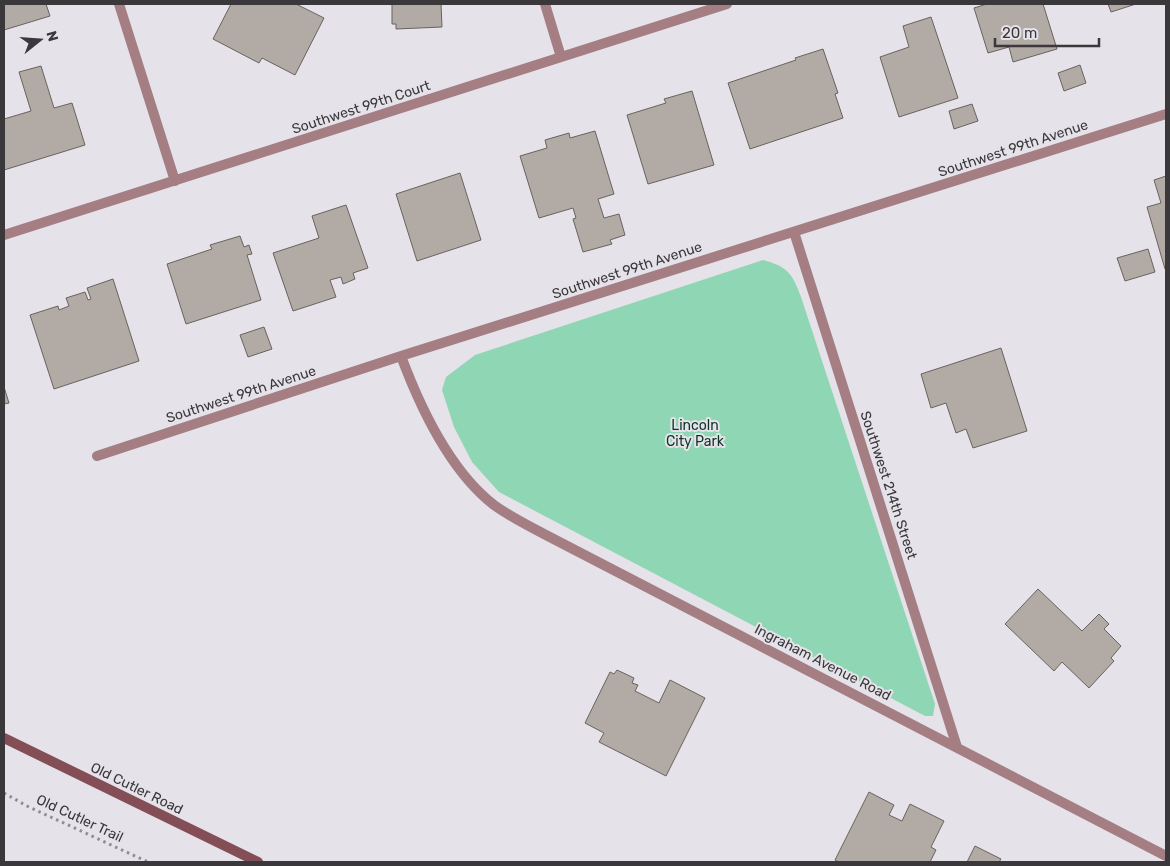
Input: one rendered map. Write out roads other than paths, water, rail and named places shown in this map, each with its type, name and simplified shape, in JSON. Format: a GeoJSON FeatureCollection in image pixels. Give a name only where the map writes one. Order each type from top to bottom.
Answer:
{"type":"FeatureCollection","features":[{"type":"Feature","properties":{"kind":"main road","name":"Old Cutler Road"},"geometry":{"type":"LineString","coordinates":[[7,742],[258,862]]}},
{"type":"Feature","properties":{"kind":"street"},"geometry":{"type":"LineString","coordinates":[[119,4],[175,181]]}},
{"type":"Feature","properties":{"kind":"street"},"geometry":{"type":"LineString","coordinates":[[544,4],[561,57]]}},
{"type":"Feature","properties":{"kind":"street","name":"Southwest 99th Court"},"geometry":{"type":"LineString","coordinates":[[4,235],[727,4]]}},
{"type":"Feature","properties":{"kind":"street","name":"Southwest 99th Avenue"},"geometry":{"type":"LineString","coordinates":[[97,456],[401,356],[1166,114]]}},
{"type":"Feature","properties":{"kind":"street","name":"Southwest 214th Street"},"geometry":{"type":"LineString","coordinates":[[794,232],[958,747]]}},
{"type":"Feature","properties":{"kind":"street","name":"Ingraham Avenue Road"},"geometry":{"type":"LineString","coordinates":[[401,356],[414,389],[435,430],[473,485],[494,504],[527,525],[1166,856]]}},
{"type":"Feature","properties":{"kind":"park label","name":"Lincoln City Park"},"geometry":{"type":"Point","coordinates":[695,434]}}]}
